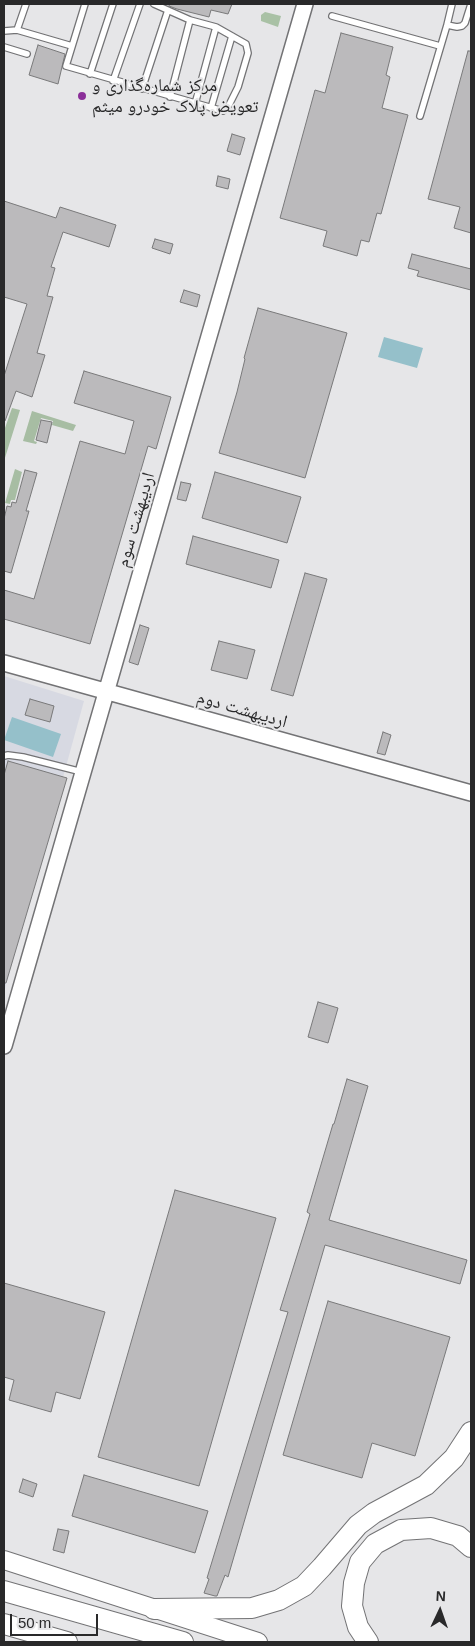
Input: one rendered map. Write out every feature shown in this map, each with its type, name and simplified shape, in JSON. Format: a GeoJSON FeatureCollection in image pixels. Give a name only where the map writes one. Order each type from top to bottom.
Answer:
{"type":"FeatureCollection","features":[{"type":"Feature","properties":{"kind":"highway"},"geometry":{"type":"LineString","coordinates":[[154,1609],[252,1608],[279,1600],[304,1586],[322,1568],[340,1545],[374,1513],[426,1484],[454,1458],[471,1432]]}},
{"type":"Feature","properties":{"kind":"highway"},"geometry":{"type":"LineString","coordinates":[[368,1642],[358,1627],[352,1606],[354,1583],[360,1562],[375,1544],[401,1530],[431,1528],[458,1536],[471,1548]]}},
{"type":"Feature","properties":{"kind":"highway"},"geometry":{"type":"LineString","coordinates":[[4,1591],[184,1642]]}},
{"type":"Feature","properties":{"kind":"highway"},"geometry":{"type":"LineString","coordinates":[[4,1624],[67,1642]]}},
{"type":"Feature","properties":{"kind":"main road"},"geometry":{"type":"LineString","coordinates":[[4,1560],[258,1642]]}},
{"type":"Feature","properties":{"kind":"street","name":"اردیبهشت سوم"},"geometry":{"type":"LineString","coordinates":[[4,1046],[305,4]]}},
{"type":"Feature","properties":{"kind":"street","name":"اردیبهشت دوم"},"geometry":{"type":"LineString","coordinates":[[4,663],[471,793]]}},
{"type":"Feature","properties":{"kind":"lane"},"geometry":{"type":"LineString","coordinates":[[17,30],[26,4]]}},
{"type":"Feature","properties":{"kind":"lane"},"geometry":{"type":"LineString","coordinates":[[85,4],[66,66],[223,111],[229,105],[238,87],[248,53],[246,44],[216,27],[190,20],[154,4]]}},
{"type":"Feature","properties":{"kind":"lane"},"geometry":{"type":"LineString","coordinates":[[90,74],[113,4]]}},
{"type":"Feature","properties":{"kind":"lane"},"geometry":{"type":"LineString","coordinates":[[113,80],[140,4]]}},
{"type":"Feature","properties":{"kind":"lane"},"geometry":{"type":"LineString","coordinates":[[420,116],[452,4]]}},
{"type":"Feature","properties":{"kind":"lane"},"geometry":{"type":"LineString","coordinates":[[447,25],[462,26],[465,23],[471,4]]}},
{"type":"Feature","properties":{"kind":"lane"},"geometry":{"type":"LineString","coordinates":[[142,89],[168,10]]}},
{"type":"Feature","properties":{"kind":"lane"},"geometry":{"type":"LineString","coordinates":[[332,16],[440,46]]}},
{"type":"Feature","properties":{"kind":"lane"},"geometry":{"type":"LineString","coordinates":[[170,97],[190,20]]}},
{"type":"Feature","properties":{"kind":"lane"},"geometry":{"type":"LineString","coordinates":[[195,104],[216,27]]}},
{"type":"Feature","properties":{"kind":"lane"},"geometry":{"type":"LineString","coordinates":[[4,30],[17,30],[72,46]]}},
{"type":"Feature","properties":{"kind":"lane"},"geometry":{"type":"LineString","coordinates":[[211,108],[232,36]]}},
{"type":"Feature","properties":{"kind":"lane"},"geometry":{"type":"LineString","coordinates":[[4,47],[27,54]]}},
{"type":"Feature","properties":{"kind":"lane"},"geometry":{"type":"LineString","coordinates":[[4,756],[23,757],[83,773]]}},
{"type":"Feature","properties":{"kind":"shaded area"},"geometry":{"type":"Polygon","coordinates":[[[4,676],[84,701],[4,992],[4,676]]]}},
{"type":"Feature","properties":{"kind":"green space"},"geometry":{"type":"Polygon","coordinates":[[[265,12],[281,16],[278,27],[261,21],[261,15],[265,12]]]}},
{"type":"Feature","properties":{"kind":"green space"},"geometry":{"type":"Polygon","coordinates":[[[12,408],[20,410],[4,461],[4,426],[5,428],[12,408]]]}},
{"type":"Feature","properties":{"kind":"green space"},"geometry":{"type":"Polygon","coordinates":[[[32,411],[76,425],[73,431],[52,425],[53,421],[41,418],[34,441],[37,442],[36,444],[23,441],[32,411]]]}},
{"type":"Feature","properties":{"kind":"green space"},"geometry":{"type":"Polygon","coordinates":[[[15,469],[22,472],[15,500],[11,500],[10,504],[5,503],[15,469]]]}},
{"type":"Feature","properties":{"kind":"water"},"geometry":{"type":"Polygon","coordinates":[[[384,337],[423,348],[417,368],[378,357],[384,337]]]}},
{"type":"Feature","properties":{"kind":"water"},"geometry":{"type":"Polygon","coordinates":[[[12,717],[61,734],[53,757],[4,740],[12,717]]]}},
{"type":"Feature","properties":{"kind":"building"},"geometry":{"type":"Polygon","coordinates":[[[169,4],[232,4],[228,14],[211,10],[209,17],[177,9],[169,6],[169,4]]]}},
{"type":"Feature","properties":{"kind":"building"},"geometry":{"type":"Polygon","coordinates":[[[341,33],[393,47],[386,75],[390,77],[382,108],[408,115],[381,214],[377,213],[369,242],[361,240],[357,256],[323,246],[327,231],[280,218],[315,90],[325,93],[341,33]]]}},
{"type":"Feature","properties":{"kind":"building"},"geometry":{"type":"Polygon","coordinates":[[[38,45],[65,54],[58,84],[29,75],[38,45]]]}},
{"type":"Feature","properties":{"kind":"building"},"geometry":{"type":"Polygon","coordinates":[[[468,51],[471,51],[471,233],[454,228],[460,207],[428,199],[468,51]]]}},
{"type":"Feature","properties":{"kind":"building"},"geometry":{"type":"Polygon","coordinates":[[[232,134],[245,138],[240,155],[227,151],[232,134]]]}},
{"type":"Feature","properties":{"kind":"building"},"geometry":{"type":"Polygon","coordinates":[[[218,176],[230,179],[228,189],[216,186],[218,176]]]}},
{"type":"Feature","properties":{"kind":"building"},"geometry":{"type":"Polygon","coordinates":[[[4,201],[56,218],[60,207],[116,225],[109,247],[63,232],[51,267],[55,268],[47,296],[53,297],[37,353],[45,355],[32,397],[16,391],[5,421],[4,376],[27,304],[4,297],[4,201]]]}},
{"type":"Feature","properties":{"kind":"building"},"geometry":{"type":"Polygon","coordinates":[[[155,239],[173,244],[170,254],[152,248],[155,239]]]}},
{"type":"Feature","properties":{"kind":"building"},"geometry":{"type":"Polygon","coordinates":[[[412,254],[471,269],[471,290],[417,276],[419,271],[408,268],[412,254]]]}},
{"type":"Feature","properties":{"kind":"building"},"geometry":{"type":"Polygon","coordinates":[[[184,290],[200,295],[197,307],[180,302],[184,290]]]}},
{"type":"Feature","properties":{"kind":"building"},"geometry":{"type":"Polygon","coordinates":[[[258,308],[347,333],[305,478],[219,453],[237,392],[258,308]]]}},
{"type":"Feature","properties":{"kind":"building"},"geometry":{"type":"Polygon","coordinates":[[[84,371],[171,397],[156,449],[148,446],[90,644],[4,619],[4,590],[34,599],[80,441],[125,454],[134,421],[74,403],[84,371]]]}},
{"type":"Feature","properties":{"kind":"building"},"geometry":{"type":"Polygon","coordinates":[[[41,420],[52,422],[47,443],[36,440],[41,420]]]}},
{"type":"Feature","properties":{"kind":"building"},"geometry":{"type":"Polygon","coordinates":[[[25,470],[37,473],[26,511],[29,511],[11,573],[4,571],[4,519],[7,506],[11,507],[12,502],[16,503],[25,470]]]}},
{"type":"Feature","properties":{"kind":"building"},"geometry":{"type":"Polygon","coordinates":[[[215,472],[301,497],[287,543],[202,518],[215,472]]]}},
{"type":"Feature","properties":{"kind":"building"},"geometry":{"type":"Polygon","coordinates":[[[181,482],[191,484],[186,501],[177,499],[181,482]]]}},
{"type":"Feature","properties":{"kind":"building"},"geometry":{"type":"Polygon","coordinates":[[[193,536],[279,560],[271,588],[186,564],[193,536]]]}},
{"type":"Feature","properties":{"kind":"building"},"geometry":{"type":"Polygon","coordinates":[[[305,573],[327,579],[293,696],[271,690],[305,573]]]}},
{"type":"Feature","properties":{"kind":"building"},"geometry":{"type":"Polygon","coordinates":[[[140,625],[149,628],[138,665],[129,662],[140,625]]]}},
{"type":"Feature","properties":{"kind":"building"},"geometry":{"type":"Polygon","coordinates":[[[219,641],[255,650],[247,679],[211,670],[219,641]]]}},
{"type":"Feature","properties":{"kind":"building"},"geometry":{"type":"Polygon","coordinates":[[[30,699],[54,706],[50,722],[25,715],[30,699]]]}},
{"type":"Feature","properties":{"kind":"building"},"geometry":{"type":"Polygon","coordinates":[[[383,732],[391,735],[385,755],[377,753],[383,732]]]}},
{"type":"Feature","properties":{"kind":"building"},"geometry":{"type":"Polygon","coordinates":[[[8,761],[67,778],[6,983],[4,983],[4,775],[8,761]]]}},
{"type":"Feature","properties":{"kind":"building"},"geometry":{"type":"Polygon","coordinates":[[[318,1002],[338,1008],[328,1043],[308,1037],[318,1002]]]}},
{"type":"Feature","properties":{"kind":"building"},"geometry":{"type":"Polygon","coordinates":[[[347,1079],[368,1086],[329,1220],[467,1260],[460,1284],[325,1245],[228,1577],[225,1575],[217,1596],[215,1596],[204,1593],[209,1579],[207,1578],[288,1312],[280,1310],[310,1214],[307,1212],[347,1079]]]}},
{"type":"Feature","properties":{"kind":"building"},"geometry":{"type":"Polygon","coordinates":[[[175,1190],[276,1218],[199,1486],[98,1457],[175,1190]]]}},
{"type":"Feature","properties":{"kind":"building"},"geometry":{"type":"Polygon","coordinates":[[[4,1283],[105,1312],[80,1399],[56,1392],[51,1412],[9,1400],[14,1380],[4,1377],[4,1283]]]}},
{"type":"Feature","properties":{"kind":"building"},"geometry":{"type":"Polygon","coordinates":[[[328,1301],[450,1337],[415,1456],[372,1443],[362,1478],[283,1455],[328,1301]]]}},
{"type":"Feature","properties":{"kind":"building"},"geometry":{"type":"Polygon","coordinates":[[[84,1475],[208,1511],[195,1553],[72,1516],[84,1475]]]}},
{"type":"Feature","properties":{"kind":"building"},"geometry":{"type":"Polygon","coordinates":[[[23,1479],[37,1484],[33,1497],[19,1492],[23,1479]]]}},
{"type":"Feature","properties":{"kind":"building"},"geometry":{"type":"Polygon","coordinates":[[[58,1529],[69,1531],[64,1553],[53,1550],[58,1529]]]}},
{"type":"Feature","properties":{"kind":"place","name":"مرکز شماره‌گذاری و تعویض پلاک خودرو میثم"},"geometry":{"type":"Point","coordinates":[82,96]}}]}
